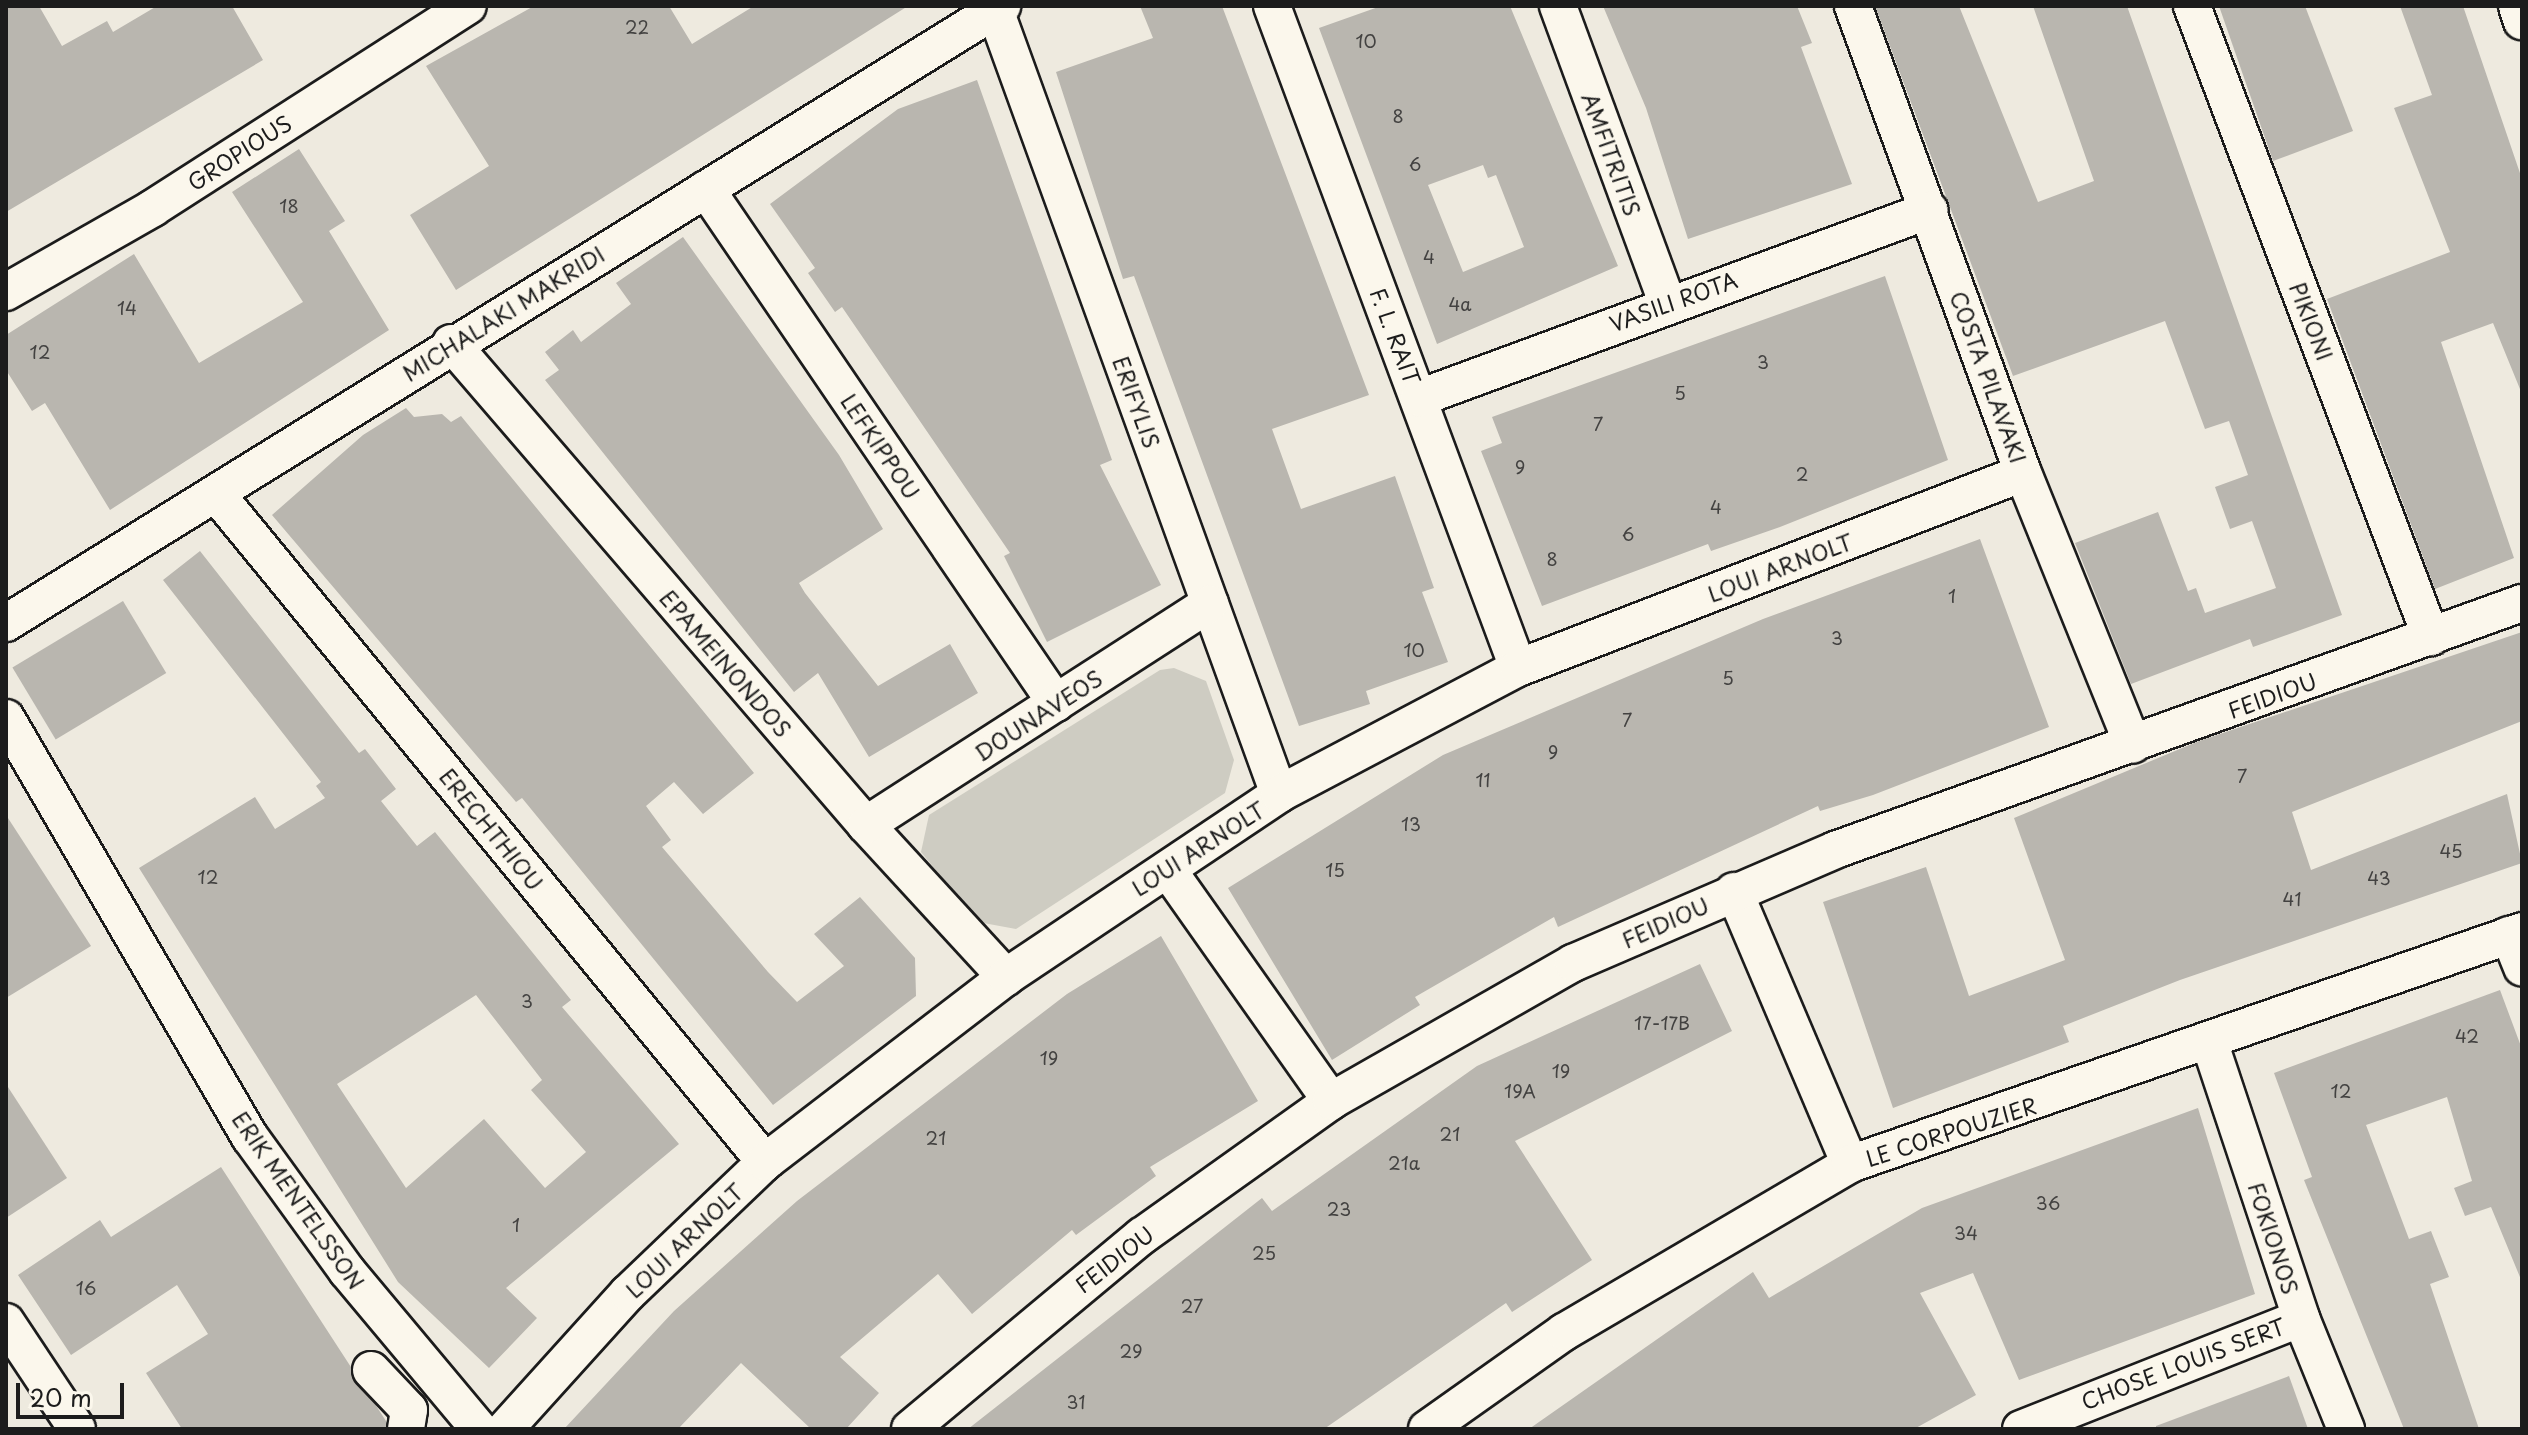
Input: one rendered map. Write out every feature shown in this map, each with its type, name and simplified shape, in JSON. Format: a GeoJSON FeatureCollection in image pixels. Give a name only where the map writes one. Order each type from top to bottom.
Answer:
{"type":"FeatureCollection","features":[{"type":"Feature","properties":{"kind":"street","name":"GROPIOUS"},"geometry":{"type":"LineString","coordinates":[[6,292],[153,208],[468,6]]}},
{"type":"Feature","properties":{"kind":"street","name":"F. L. RAIT"},"geometry":{"type":"LineString","coordinates":[[1272,6],[1518,668]]}},
{"type":"Feature","properties":{"kind":"street","name":"AMFITRITIS"},"geometry":{"type":"LineString","coordinates":[[1558,6],[1667,302]]}},
{"type":"Feature","properties":{"kind":"street","name":"COSTA PILAVAKI"},"geometry":{"type":"LineString","coordinates":[[1853,6],[1930,210],[2023,473],[2133,745]]}},
{"type":"Feature","properties":{"kind":"street","name":"PIKIONI"},"geometry":{"type":"LineString","coordinates":[[2192,6],[2431,637]]}},
{"type":"Feature","properties":{"kind":"street"},"geometry":{"type":"LineString","coordinates":[[2517,6],[2522,21]]}},
{"type":"Feature","properties":{"kind":"street","name":"MICHALAKI MAKRIDI"},"geometry":{"type":"LineString","coordinates":[[6,623],[218,496],[451,343],[999,8]]}},
{"type":"Feature","properties":{"kind":"street","name":"ERIFYLIS"},"geometry":{"type":"LineString","coordinates":[[999,8],[1279,794]]}},
{"type":"Feature","properties":{"kind":"street","name":"LEFKIPPOU"},"geometry":{"type":"LineString","coordinates":[[706,189],[1056,703]]}},
{"type":"Feature","properties":{"kind":"street","name":"VASILI ROTA"},"geometry":{"type":"LineString","coordinates":[[1419,398],[1667,302],[1930,210]]}},
{"type":"Feature","properties":{"kind":"street","name":"EPAMEINONDOS"},"geometry":{"type":"LineString","coordinates":[[451,343],[866,825],[1006,977]]}},
{"type":"Feature","properties":{"kind":"street","name":"LOUI ARNOLT"},"geometry":{"type":"LineString","coordinates":[[505,1429],[628,1293],[765,1162],[1006,977],[1279,794],[1518,668],[2023,473]]}},
{"type":"Feature","properties":{"kind":"street","name":"ERECHTHIOU"},"geometry":{"type":"LineString","coordinates":[[218,496],[765,1162]]}},
{"type":"Feature","properties":{"kind":"street","name":"DOUNAVEOS"},"geometry":{"type":"LineString","coordinates":[[866,825],[1210,603]]}},
{"type":"Feature","properties":{"kind":"street","name":"FEIDIOU"},"geometry":{"type":"LineString","coordinates":[[910,1429],[1142,1236],[1331,1101],[1573,963],[1734,891],[2522,603]]}},
{"type":"Feature","properties":{"kind":"street","name":"ERIK MENTELSSON"},"geometry":{"type":"LineString","coordinates":[[6,718],[259,1150],[347,1271],[479,1429]]}},
{"type":"Feature","properties":{"kind":"street"},"geometry":{"type":"LineString","coordinates":[[1168,870],[1331,1101]]}},
{"type":"Feature","properties":{"kind":"street"},"geometry":{"type":"LineString","coordinates":[[1734,891],[1850,1164]]}},
{"type":"Feature","properties":{"kind":"street"},"geometry":{"type":"LineString","coordinates":[[2516,933],[2522,968]]}},
{"type":"Feature","properties":{"kind":"street","name":"LE CORPOUZIER"},"geometry":{"type":"LineString","coordinates":[[1427,1429],[1564,1332],[1850,1164],[2210,1044],[2516,933]]}},
{"type":"Feature","properties":{"kind":"street","name":"FOKIONOS"},"geometry":{"type":"LineString","coordinates":[[2210,1044],[2301,1318],[2346,1429]]}},
{"type":"Feature","properties":{"kind":"street","name":"CHOSE LOUIS SERT"},"geometry":{"type":"LineString","coordinates":[[2021,1429],[2301,1318]]}},
{"type":"Feature","properties":{"kind":"street"},"geometry":{"type":"LineString","coordinates":[[6,1322],[77,1429]]}},
{"type":"Feature","properties":{"kind":"street"},"geometry":{"type":"LineString","coordinates":[[371,1370],[409,1410],[406,1429]]}},
{"type":"Feature","properties":{"kind":"shaded area"},"geometry":{"type":"Polygon","coordinates":[[[1174,668],[1206,681],[1234,760],[1225,793],[1016,929],[978,922],[921,852],[929,815],[1160,670],[1174,668]]]}},
{"type":"Feature","properties":{"kind":"building"},"geometry":{"type":"Polygon","coordinates":[[[6,6],[39,6],[62,46],[107,21],[113,32],[157,6],[232,6],[263,60],[6,212],[6,6]]]}},
{"type":"Feature","properties":{"kind":"building"},"geometry":{"type":"Polygon","coordinates":[[[534,6],[669,6],[692,44],[754,6],[908,6],[456,290],[410,215],[489,166],[426,66],[534,6]]]}},
{"type":"Feature","properties":{"kind":"building"},"geometry":{"type":"Polygon","coordinates":[[[1140,6],[1222,6],[1369,395],[1272,429],[1301,509],[1395,476],[1434,588],[1422,592],[1448,662],[1366,691],[1370,704],[1299,726],[1134,276],[1123,279],[1056,72],[1153,38],[1140,6]]]}},
{"type":"Feature","properties":{"kind":"building"},"geometry":{"type":"Polygon","coordinates":[[[1381,6],[1510,6],[1618,266],[1437,344],[1319,28],[1381,6]],[[1483,165],[1428,185],[1463,272],[1524,247],[1496,175],[1488,178],[1483,165]]]}},
{"type":"Feature","properties":{"kind":"building"},"geometry":{"type":"Polygon","coordinates":[[[1603,6],[1797,6],[1812,43],[1801,47],[1852,184],[1688,239],[1646,108],[1603,6]]]}},
{"type":"Feature","properties":{"kind":"building"},"geometry":{"type":"Polygon","coordinates":[[[1875,6],[1959,6],[2038,202],[2094,181],[2033,6],[2127,6],[2342,615],[2253,647],[2250,639],[2131,684],[2075,543],[2158,512],[2188,591],[2196,588],[2205,613],[2276,588],[2252,521],[2230,529],[2215,487],[2248,475],[2229,421],[2205,429],[2165,321],[2013,376],[1875,6]]]}},
{"type":"Feature","properties":{"kind":"building"},"geometry":{"type":"Polygon","coordinates":[[[2219,6],[2305,6],[2353,131],[2273,161],[2219,6]]]}},
{"type":"Feature","properties":{"kind":"building"},"geometry":{"type":"Polygon","coordinates":[[[2400,6],[2463,6],[2522,179],[2522,394],[2493,323],[2441,342],[2514,558],[2435,589],[2327,299],[2450,252],[2394,108],[2432,95],[2400,6]]]}},
{"type":"Feature","properties":{"kind":"building"},"geometry":{"type":"Polygon","coordinates":[[[977,80],[1112,460],[1100,465],[1161,585],[1047,642],[1004,556],[1010,553],[842,307],[835,312],[808,273],[815,268],[770,204],[898,109],[977,80]]]}},
{"type":"Feature","properties":{"kind":"building"},"geometry":{"type":"Polygon","coordinates":[[[299,149],[345,221],[329,231],[389,330],[110,510],[45,403],[32,411],[6,370],[6,335],[134,254],[199,363],[303,302],[232,192],[299,149]]]}},
{"type":"Feature","properties":{"kind":"building"},"geometry":{"type":"Polygon","coordinates":[[[683,237],[839,455],[883,529],[799,583],[805,593],[878,686],[950,644],[978,693],[869,757],[818,673],[794,692],[545,380],[559,370],[545,352],[573,330],[581,342],[631,304],[616,283],[683,237]]]}},
{"type":"Feature","properties":{"kind":"building"},"geometry":{"type":"Polygon","coordinates":[[[1885,276],[1948,460],[1780,527],[1711,551],[1708,544],[1542,606],[1481,451],[1502,443],[1492,417],[1885,276]]]}},
{"type":"Feature","properties":{"kind":"building"},"geometry":{"type":"Polygon","coordinates":[[[406,408],[414,417],[442,414],[451,422],[461,416],[754,773],[703,814],[674,782],[646,806],[671,840],[662,847],[768,972],[797,1002],[844,966],[814,934],[860,897],[915,958],[916,996],[773,1105],[522,798],[516,802],[272,515],[363,435],[406,408]]]}},
{"type":"Feature","properties":{"kind":"building"},"geometry":{"type":"Polygon","coordinates":[[[1980,539],[2049,727],[1873,795],[1820,811],[1818,806],[1558,927],[1554,917],[1415,997],[1420,1005],[1332,1060],[1228,888],[1443,755],[1763,619],[1980,539]]]}},
{"type":"Feature","properties":{"kind":"building"},"geometry":{"type":"Polygon","coordinates":[[[200,551],[359,753],[365,749],[396,789],[381,801],[417,846],[435,832],[571,1000],[562,1007],[679,1144],[506,1288],[537,1318],[489,1368],[398,1282],[139,868],[255,797],[275,829],[325,798],[316,786],[321,782],[163,580],[200,551]],[[476,995],[337,1084],[406,1188],[484,1119],[545,1188],[586,1152],[531,1090],[542,1080],[476,995]]]}},
{"type":"Feature","properties":{"kind":"building"},"geometry":{"type":"Polygon","coordinates":[[[123,601],[166,673],[56,739],[12,667],[123,601]]]}},
{"type":"Feature","properties":{"kind":"building"},"geometry":{"type":"Polygon","coordinates":[[[2522,632],[2522,721],[2292,812],[2311,870],[2507,794],[2522,863],[2180,980],[2063,1026],[2069,1042],[1893,1108],[1823,902],[1926,867],[1969,996],[2065,960],[2014,818],[2199,741],[2522,632]]]}},
{"type":"Feature","properties":{"kind":"building"},"geometry":{"type":"Polygon","coordinates":[[[6,815],[91,946],[6,998],[6,815]]]}},
{"type":"Feature","properties":{"kind":"building"},"geometry":{"type":"Polygon","coordinates":[[[1161,936],[1258,1101],[1150,1167],[1156,1176],[1076,1235],[1072,1230],[972,1314],[938,1274],[840,1357],[879,1393],[846,1429],[811,1429],[741,1363],[678,1429],[564,1429],[674,1311],[797,1201],[1067,994],[1161,936]]]}},
{"type":"Feature","properties":{"kind":"building"},"geometry":{"type":"Polygon","coordinates":[[[1700,964],[1732,1031],[1515,1141],[1592,1260],[1512,1312],[1506,1303],[1324,1429],[968,1429],[1262,1198],[1272,1211],[1477,1066],[1700,964]]]}},
{"type":"Feature","properties":{"kind":"building"},"geometry":{"type":"Polygon","coordinates":[[[2500,990],[2522,1049],[2522,1282],[2491,1207],[2465,1216],[2454,1188],[2472,1181],[2447,1097],[2366,1125],[2409,1239],[2431,1231],[2449,1277],[2430,1284],[2479,1429],[2404,1429],[2304,1180],[2312,1177],[2274,1073],[2500,990]]]}},
{"type":"Feature","properties":{"kind":"building"},"geometry":{"type":"Polygon","coordinates":[[[6,1084],[67,1178],[6,1218],[6,1084]]]}},
{"type":"Feature","properties":{"kind":"building"},"geometry":{"type":"Polygon","coordinates":[[[2198,1108],[2255,1294],[2019,1380],[1973,1273],[1920,1293],[1976,1395],[1914,1429],[1529,1429],[1753,1272],[1769,1298],[1922,1208],[2198,1108]]]}},
{"type":"Feature","properties":{"kind":"building"},"geometry":{"type":"Polygon","coordinates":[[[221,1167],[386,1421],[386,1429],[182,1429],[146,1373],[208,1334],[177,1285],[71,1355],[18,1275],[100,1220],[111,1237],[221,1167]]]}},
{"type":"Feature","properties":{"kind":"building"},"geometry":{"type":"Polygon","coordinates":[[[2289,1376],[2308,1429],[2156,1429],[2156,1426],[2289,1376]]]}}]}
